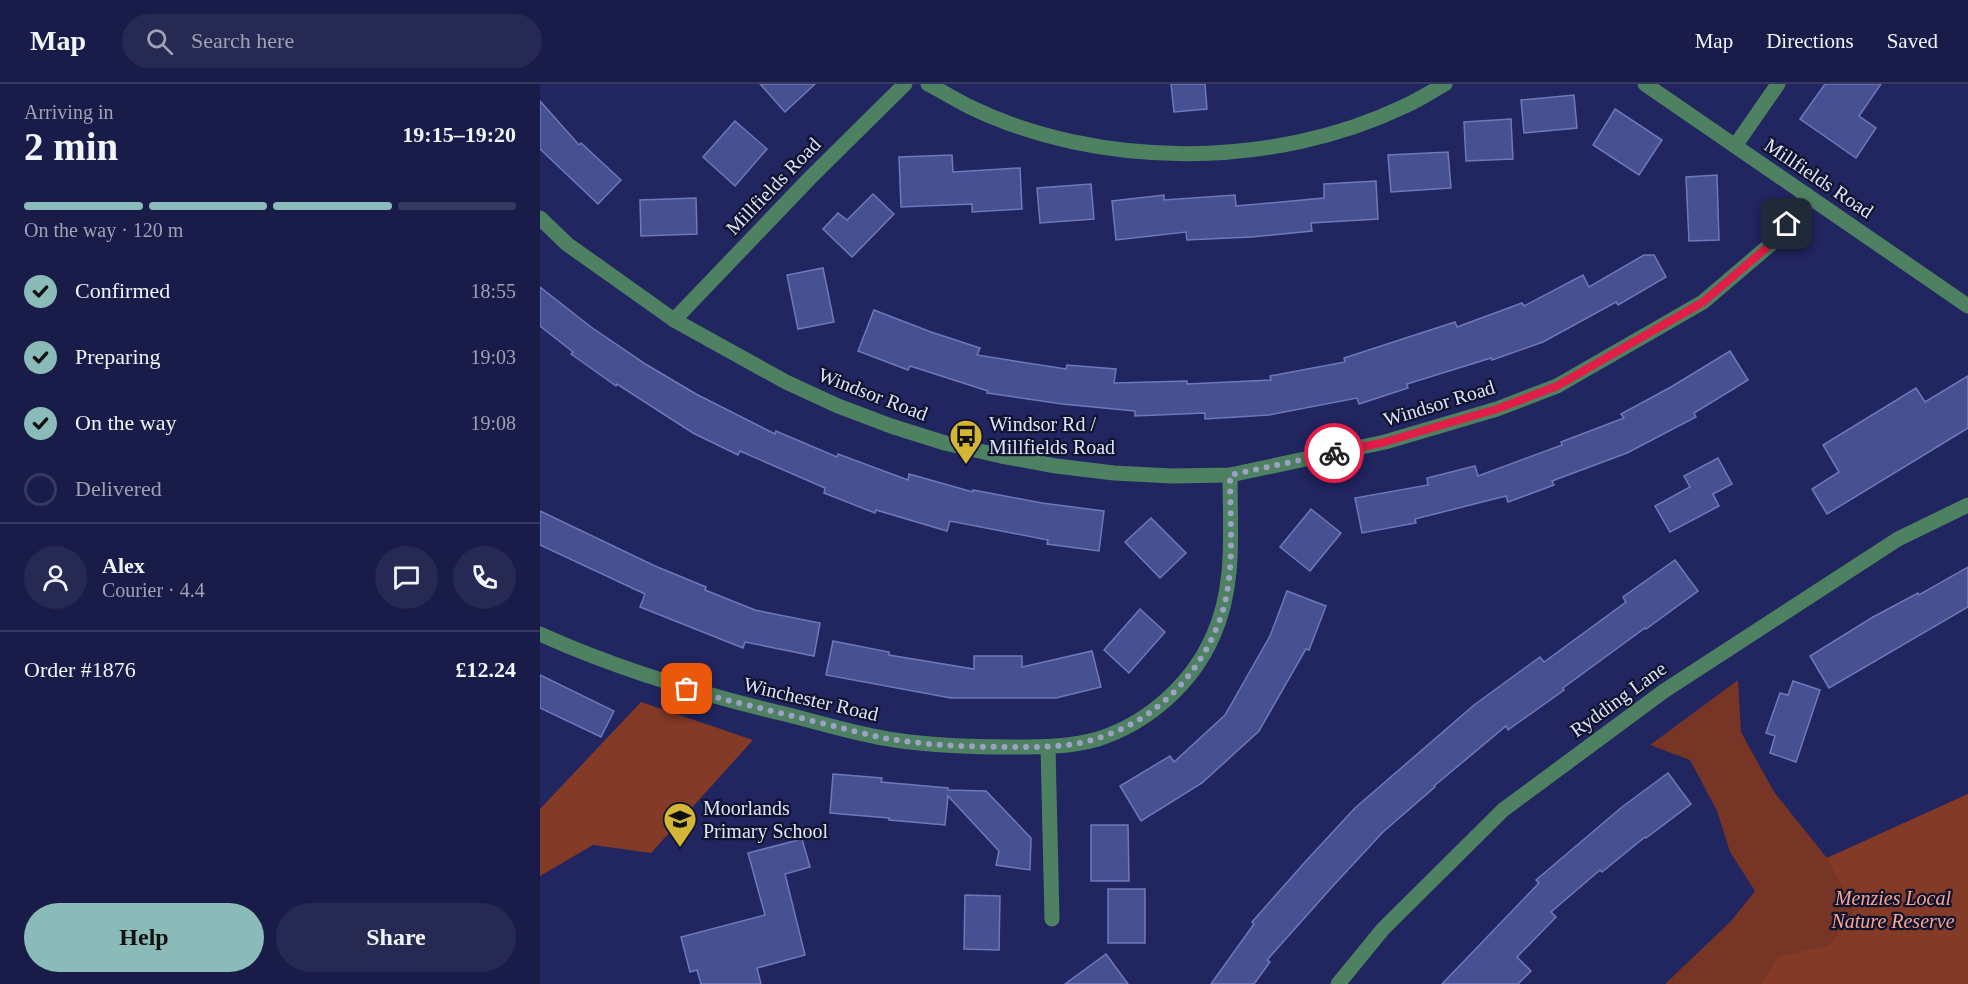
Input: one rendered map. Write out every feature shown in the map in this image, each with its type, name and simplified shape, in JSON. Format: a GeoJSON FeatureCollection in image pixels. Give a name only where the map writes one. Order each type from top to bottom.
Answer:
{"type":"FeatureCollection","features":[{"type":"Feature","properties":{"kind":"street","name":"Millfields Road"},"geometry":{"type":"LineString","coordinates":[[674,320],[809,179],[905,84]]}},
{"type":"Feature","properties":{"kind":"street"},"geometry":{"type":"LineString","coordinates":[[928,84],[969,106],[1055,137],[1123,149],[1191,153],[1237,151],[1323,136],[1405,106],[1445,84]]}},
{"type":"Feature","properties":{"kind":"street","name":"Millfields Road"},"geometry":{"type":"LineString","coordinates":[[1645,84],[1968,306]]}},
{"type":"Feature","properties":{"kind":"street"},"geometry":{"type":"LineString","coordinates":[[1735,146],[1778,84]]}},
{"type":"Feature","properties":{"kind":"street","name":"Windsor Road"},"geometry":{"type":"LineString","coordinates":[[540,218],[567,244],[674,320],[796,387],[891,426],[945,443],[1056,466],[1114,473],[1172,476],[1230,475],[1385,442],[1497,409],[1557,386],[1703,302],[1778,238],[1807,195]]}},
{"type":"Feature","properties":{"kind":"street","name":"Winchester Road"},"geometry":{"type":"LineString","coordinates":[[540,634],[591,657],[706,695],[893,740],[967,747],[1048,747],[1098,739],[1144,717],[1165,701],[1200,661],[1223,610],[1229,582],[1230,475]]}},
{"type":"Feature","properties":{"kind":"street","name":"Rydding Lane"},"geometry":{"type":"LineString","coordinates":[[1338,984],[1383,929],[1503,810],[1664,691],[1898,539],[1968,505]]}},
{"type":"Feature","properties":{"kind":"street"},"geometry":{"type":"LineString","coordinates":[[1048,747],[1052,919]]}},
{"type":"Feature","properties":{"kind":"green space","name":"Menzies Local Nature Reserve"},"geometry":{"type":"Polygon","coordinates":[[[1738,680],[1741,732],[1774,792],[1827,858],[1968,794],[1968,984],[1665,984],[1731,921],[1755,891],[1730,852],[1717,811],[1690,760],[1650,745],[1738,680]]]}},
{"type":"Feature","properties":{"kind":"green space"},"geometry":{"type":"Polygon","coordinates":[[[641,702],[753,740],[651,853],[593,845],[540,876],[540,809],[641,702]]]}},
{"type":"Feature","properties":{"kind":"green space"},"geometry":{"type":"Polygon","coordinates":[[[1968,794],[1968,984],[1761,984],[1778,957],[1830,945],[1854,910],[1827,858],[1968,794]]]}},
{"type":"Feature","properties":{"kind":"building"},"geometry":{"type":"Polygon","coordinates":[[[760,84],[815,84],[785,112],[760,84]]]}},
{"type":"Feature","properties":{"kind":"building"},"geometry":{"type":"Polygon","coordinates":[[[1171,84],[1205,84],[1207,109],[1174,112],[1171,84]]]}},
{"type":"Feature","properties":{"kind":"building"},"geometry":{"type":"Polygon","coordinates":[[[1825,84],[1881,84],[1859,116],[1876,128],[1856,158],[1800,119],[1825,84]]]}},
{"type":"Feature","properties":{"kind":"building"},"geometry":{"type":"Polygon","coordinates":[[[1574,95],[1577,128],[1524,133],[1521,100],[1574,95]]]}},
{"type":"Feature","properties":{"kind":"building"},"geometry":{"type":"Polygon","coordinates":[[[540,101],[579,145],[581,143],[621,180],[598,204],[540,149],[540,101]]]}},
{"type":"Feature","properties":{"kind":"building"},"geometry":{"type":"Polygon","coordinates":[[[1615,109],[1662,140],[1639,175],[1593,145],[1615,109]]]}},
{"type":"Feature","properties":{"kind":"building"},"geometry":{"type":"Polygon","coordinates":[[[1511,119],[1513,159],[1466,161],[1464,122],[1511,119]]]}},
{"type":"Feature","properties":{"kind":"building"},"geometry":{"type":"Polygon","coordinates":[[[735,121],[767,149],[735,186],[703,157],[735,121]]]}},
{"type":"Feature","properties":{"kind":"building"},"geometry":{"type":"Polygon","coordinates":[[[1448,152],[1451,188],[1391,192],[1388,155],[1448,152]]]}},
{"type":"Feature","properties":{"kind":"building"},"geometry":{"type":"Polygon","coordinates":[[[952,155],[953,172],[1020,168],[1022,209],[972,212],[972,204],[901,207],[899,157],[952,155]]]}},
{"type":"Feature","properties":{"kind":"building"},"geometry":{"type":"Polygon","coordinates":[[[1717,175],[1719,240],[1689,241],[1686,177],[1717,175]]]}},
{"type":"Feature","properties":{"kind":"building"},"geometry":{"type":"Polygon","coordinates":[[[1376,181],[1378,219],[1311,223],[1312,231],[1251,237],[1187,240],[1186,232],[1116,240],[1112,201],[1164,195],[1164,200],[1235,195],[1236,206],[1324,198],[1324,184],[1376,181]]]}},
{"type":"Feature","properties":{"kind":"building"},"geometry":{"type":"Polygon","coordinates":[[[1091,184],[1094,219],[1040,223],[1037,188],[1091,184]]]}},
{"type":"Feature","properties":{"kind":"building"},"geometry":{"type":"Polygon","coordinates":[[[873,194],[894,214],[852,257],[823,229],[838,213],[847,220],[873,194]]]}},
{"type":"Feature","properties":{"kind":"building"},"geometry":{"type":"Polygon","coordinates":[[[696,198],[697,234],[641,236],[640,200],[696,198]]]}},
{"type":"Feature","properties":{"kind":"building"},"geometry":{"type":"Polygon","coordinates":[[[1644,255],[1654,255],[1666,277],[1618,305],[1616,302],[1543,342],[1492,360],[1491,358],[1407,384],[1408,388],[1359,404],[1357,398],[1269,415],[1205,419],[1205,413],[1135,416],[1135,411],[1062,404],[987,393],[988,391],[910,366],[908,370],[858,351],[874,310],[980,348],[977,355],[1066,369],[1067,365],[1116,369],[1114,383],[1187,381],[1187,384],[1271,380],[1270,376],[1345,362],[1344,358],[1455,322],[1457,327],[1522,303],[1524,306],[1583,275],[1589,287],[1644,255]]]}},
{"type":"Feature","properties":{"kind":"building"},"geometry":{"type":"Polygon","coordinates":[[[823,268],[834,322],[798,329],[787,275],[823,268]]]}},
{"type":"Feature","properties":{"kind":"building"},"geometry":{"type":"Polygon","coordinates":[[[540,287],[591,327],[647,365],[696,394],[775,434],[776,431],[837,457],[838,454],[908,480],[909,474],[973,492],[973,490],[1042,503],[1104,511],[1099,551],[1047,544],[1048,540],[950,521],[947,531],[876,510],[875,513],[824,493],[825,488],[740,451],[738,455],[693,433],[617,384],[616,386],[571,354],[573,352],[540,326],[540,287]]]}},
{"type":"Feature","properties":{"kind":"building"},"geometry":{"type":"Polygon","coordinates":[[[1730,351],[1748,380],[1694,413],[1696,417],[1627,453],[1552,481],[1554,485],[1508,502],[1506,496],[1415,519],[1416,523],[1362,533],[1355,498],[1428,485],[1427,478],[1475,466],[1478,476],[1562,445],[1561,442],[1624,418],[1621,414],[1730,351]]]}},
{"type":"Feature","properties":{"kind":"building"},"geometry":{"type":"Polygon","coordinates":[[[1968,376],[1968,428],[1827,514],[1812,489],[1839,472],[1823,445],[1916,388],[1925,402],[1968,376]]]}},
{"type":"Feature","properties":{"kind":"building"},"geometry":{"type":"Polygon","coordinates":[[[1718,458],[1732,484],[1713,494],[1719,506],[1670,532],[1655,506],[1690,487],[1684,476],[1718,458]]]}},
{"type":"Feature","properties":{"kind":"building"},"geometry":{"type":"Polygon","coordinates":[[[1311,509],[1341,533],[1310,571],[1280,547],[1311,509]]]}},
{"type":"Feature","properties":{"kind":"building"},"geometry":{"type":"Polygon","coordinates":[[[540,511],[655,566],[706,587],[705,590],[755,610],[820,623],[814,656],[745,642],[743,648],[640,607],[645,594],[540,545],[540,511]]]}},
{"type":"Feature","properties":{"kind":"building"},"geometry":{"type":"Polygon","coordinates":[[[1151,518],[1186,553],[1160,578],[1125,542],[1151,518]]]}},
{"type":"Feature","properties":{"kind":"building"},"geometry":{"type":"Polygon","coordinates":[[[1675,560],[1698,591],[1508,730],[1506,726],[1434,786],[1383,832],[1332,887],[1267,960],[1270,962],[1254,984],[1211,984],[1254,924],[1252,922],[1355,808],[1474,705],[1540,657],[1544,662],[1626,602],[1623,597],[1675,560]]]}},
{"type":"Feature","properties":{"kind":"building"},"geometry":{"type":"Polygon","coordinates":[[[1968,567],[1968,607],[1829,688],[1810,656],[1873,617],[1918,593],[1919,595],[1968,567]]]}},
{"type":"Feature","properties":{"kind":"building"},"geometry":{"type":"Polygon","coordinates":[[[1287,591],[1326,606],[1309,650],[1306,649],[1259,731],[1202,783],[1141,821],[1120,786],[1170,756],[1174,762],[1225,715],[1270,636],[1287,591]]]}},
{"type":"Feature","properties":{"kind":"building"},"geometry":{"type":"Polygon","coordinates":[[[1140,609],[1165,632],[1129,673],[1104,650],[1140,609]]]}},
{"type":"Feature","properties":{"kind":"building"},"geometry":{"type":"Polygon","coordinates":[[[833,641],[889,652],[889,655],[974,669],[974,656],[1022,656],[1022,667],[1092,651],[1101,687],[1056,698],[951,698],[826,675],[833,641]]]}},
{"type":"Feature","properties":{"kind":"building"},"geometry":{"type":"Polygon","coordinates":[[[540,675],[614,711],[601,737],[540,708],[540,675]]]}},
{"type":"Feature","properties":{"kind":"building"},"geometry":{"type":"Polygon","coordinates":[[[1793,681],[1820,690],[1796,762],[1770,753],[1775,736],[1766,733],[1780,693],[1788,695],[1793,681]]]}},
{"type":"Feature","properties":{"kind":"building"},"geometry":{"type":"Polygon","coordinates":[[[1668,773],[1691,804],[1602,872],[1600,870],[1551,912],[1556,917],[1517,957],[1531,971],[1518,984],[1442,984],[1539,883],[1536,880],[1622,807],[1668,773]]]}},
{"type":"Feature","properties":{"kind":"building"},"geometry":{"type":"Polygon","coordinates":[[[833,774],[882,778],[881,782],[948,788],[948,790],[986,791],[1031,838],[1030,870],[996,865],[999,851],[948,796],[945,825],[830,813],[833,774]]]}},
{"type":"Feature","properties":{"kind":"building"},"geometry":{"type":"Polygon","coordinates":[[[1091,825],[1128,825],[1129,881],[1091,881],[1091,825]]]}},
{"type":"Feature","properties":{"kind":"building"},"geometry":{"type":"Polygon","coordinates":[[[802,839],[810,867],[785,874],[805,955],[757,968],[761,984],[701,984],[697,970],[690,972],[681,937],[765,915],[748,853],[802,839]]]}},
{"type":"Feature","properties":{"kind":"building"},"geometry":{"type":"Polygon","coordinates":[[[1108,889],[1145,889],[1145,943],[1108,943],[1108,889]]]}},
{"type":"Feature","properties":{"kind":"building"},"geometry":{"type":"Polygon","coordinates":[[[965,895],[1000,896],[999,950],[964,949],[965,895]]]}},
{"type":"Feature","properties":{"kind":"building"},"geometry":{"type":"Polygon","coordinates":[[[1106,954],[1128,984],[1065,984],[1106,954]]]}},
{"type":"Feature","properties":{"kind":"way so far"},"geometry":{"type":"LineString","coordinates":[[687,689],[893,740],[967,747],[1048,747],[1098,739],[1144,717],[1165,701],[1200,661],[1213,636],[1223,610],[1229,582],[1230,475],[1334,453]]}},
{"type":"Feature","properties":{"kind":"place","name":"Windsor Rd / Millfields Road"},"geometry":{"type":"Point","coordinates":[966,465]}},
{"type":"Feature","properties":{"kind":"place","name":"Moorlands Primary School"},"geometry":{"type":"Point","coordinates":[680,848]}},
{"type":"Feature","properties":{"kind":"route"},"geometry":{"type":"LineString","coordinates":[[1334,453],[1385,442],[1497,409],[1557,386],[1703,302],[1778,238],[1787,224]]}}]}
